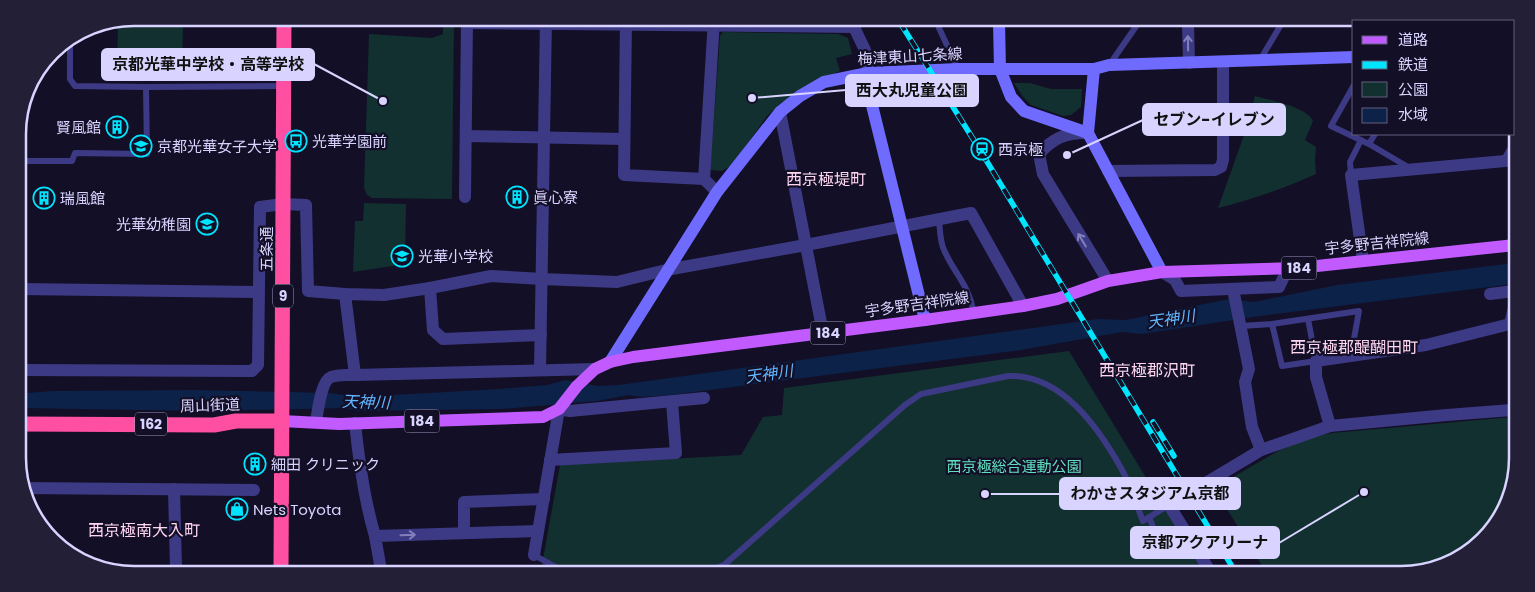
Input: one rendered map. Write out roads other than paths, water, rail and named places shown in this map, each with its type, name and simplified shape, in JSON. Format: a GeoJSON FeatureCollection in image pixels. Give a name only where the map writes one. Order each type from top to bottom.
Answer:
{"type":"FeatureCollection","features":[{"type":"Feature","properties":{"kind":"highway","name":"五条通"},"geometry":{"type":"LineString","coordinates":[[282,566],[284,26]]}},
{"type":"Feature","properties":{"kind":"highway","name":"周山街道"},"geometry":{"type":"LineString","coordinates":[[26,424],[214,425],[236,421],[282,418]]}},
{"type":"Feature","properties":{"kind":"main road"},"geometry":{"type":"LineString","coordinates":[[998,26],[1000,69],[1011,97],[1024,111],[1088,133]]}},
{"type":"Feature","properties":{"kind":"main road","name":"梅津東山七条線"},"geometry":{"type":"LineString","coordinates":[[610,362],[716,192],[780,112],[824,82],[868,73],[958,69],[1094,69],[1109,65],[1352,57]]}},
{"type":"Feature","properties":{"kind":"main road"},"geometry":{"type":"LineString","coordinates":[[1094,69],[1088,133],[1162,272]]}},
{"type":"Feature","properties":{"kind":"main road"},"geometry":{"type":"LineString","coordinates":[[868,73],[868,89],[925,320]]}},
{"type":"Feature","properties":{"kind":"main road","name":"宇多野吉祥院線"},"geometry":{"type":"LineString","coordinates":[[559,409],[576,386],[595,369],[610,362],[633,357],[1022,306],[1056,299],[1108,282],[1162,272],[1288,268],[1509,246]]}},
{"type":"Feature","properties":{"kind":"main road","name":"184"},"geometry":{"type":"LineString","coordinates":[[282,418],[316,419],[339,424],[543,417],[559,409]]}},
{"type":"Feature","properties":{"kind":"street"},"geometry":{"type":"LineString","coordinates":[[465,197],[467,26]]}},
{"type":"Feature","properties":{"kind":"street"},"geometry":{"type":"LineString","coordinates":[[540,370],[546,26]]}},
{"type":"Feature","properties":{"kind":"street"},"geometry":{"type":"LineString","coordinates":[[626,26],[624,175],[704,179],[716,192]]}},
{"type":"Feature","properties":{"kind":"street"},"geometry":{"type":"LineString","coordinates":[[704,179],[714,26]]}},
{"type":"Feature","properties":{"kind":"street"},"geometry":{"type":"LineString","coordinates":[[854,26],[865,50],[868,73]]}},
{"type":"Feature","properties":{"kind":"street"},"geometry":{"type":"LineString","coordinates":[[1188,26],[1189,63]]}},
{"type":"Feature","properties":{"kind":"street"},"geometry":{"type":"LineString","coordinates":[[1108,171],[1215,170],[1221,167],[1223,160],[1223,62]]}},
{"type":"Feature","properties":{"kind":"street"},"geometry":{"type":"LineString","coordinates":[[780,112],[823,333]]}},
{"type":"Feature","properties":{"kind":"street"},"geometry":{"type":"LineString","coordinates":[[1088,133],[1070,133],[1048,144],[1039,154],[1043,174],[1108,282]]}},
{"type":"Feature","properties":{"kind":"street"},"geometry":{"type":"LineString","coordinates":[[466,136],[624,139]]}},
{"type":"Feature","properties":{"kind":"street"},"geometry":{"type":"LineString","coordinates":[[1362,261],[1351,175],[1509,160]]}},
{"type":"Feature","properties":{"kind":"street"},"geometry":{"type":"LineString","coordinates":[[26,370],[252,371],[258,365],[260,207],[283,204],[306,206],[308,291],[384,295],[491,276],[617,282],[666,270],[971,213],[1022,306]]}},
{"type":"Feature","properties":{"kind":"street"},"geometry":{"type":"LineString","coordinates":[[1162,272],[1175,280],[1181,291],[1233,292],[1279,286],[1288,268]]}},
{"type":"Feature","properties":{"kind":"street"},"geometry":{"type":"LineString","coordinates":[[430,288],[433,330],[443,339],[541,334]]}},
{"type":"Feature","properties":{"kind":"street"},"geometry":{"type":"LineString","coordinates":[[26,289],[258,292]]}},
{"type":"Feature","properties":{"kind":"street"},"geometry":{"type":"LineString","coordinates":[[1233,292],[1249,369],[1245,382],[1252,427],[1261,450]]}},
{"type":"Feature","properties":{"kind":"street"},"geometry":{"type":"LineString","coordinates":[[1490,294],[1509,292]]}},
{"type":"Feature","properties":{"kind":"street"},"geometry":{"type":"LineString","coordinates":[[345,294],[355,375]]}},
{"type":"Feature","properties":{"kind":"street"},"geometry":{"type":"LineString","coordinates":[[1330,426],[1316,377],[1316,361],[1426,345],[1509,327]]}},
{"type":"Feature","properties":{"kind":"street"},"geometry":{"type":"LineString","coordinates":[[316,419],[324,387],[328,379],[333,376],[595,369]]}},
{"type":"Feature","properties":{"kind":"street"},"geometry":{"type":"LineString","coordinates":[[534,555],[559,409],[570,411],[704,398]]}},
{"type":"Feature","properties":{"kind":"street"},"geometry":{"type":"LineString","coordinates":[[550,460],[676,453],[672,402]]}},
{"type":"Feature","properties":{"kind":"street"},"geometry":{"type":"LineString","coordinates":[[1207,566],[1169,506],[1261,450],[1330,426],[1509,410]]}},
{"type":"Feature","properties":{"kind":"street"},"geometry":{"type":"LineString","coordinates":[[355,423],[359,467],[380,566]]}},
{"type":"Feature","properties":{"kind":"street"},"geometry":{"type":"LineString","coordinates":[[31,488],[254,490]]}},
{"type":"Feature","properties":{"kind":"street"},"geometry":{"type":"LineString","coordinates":[[174,489],[176,566]]}},
{"type":"Feature","properties":{"kind":"street"},"geometry":{"type":"LineString","coordinates":[[464,534],[464,502],[544,499]]}},
{"type":"Feature","properties":{"kind":"street"},"geometry":{"type":"LineString","coordinates":[[375,536],[538,531]]}},
{"type":"Feature","properties":{"kind":"lane"},"geometry":{"type":"LineString","coordinates":[[939,26],[958,69]]}},
{"type":"Feature","properties":{"kind":"lane"},"geometry":{"type":"LineString","coordinates":[[1109,65],[1137,26]]}},
{"type":"Feature","properties":{"kind":"lane"},"geometry":{"type":"LineString","coordinates":[[1260,60],[1280,26]]}},
{"type":"Feature","properties":{"kind":"lane"},"geometry":{"type":"LineString","coordinates":[[70,47],[70,79],[76,86],[284,86]]}},
{"type":"Feature","properties":{"kind":"lane"},"geometry":{"type":"LineString","coordinates":[[26,160],[72,161],[75,153],[147,154],[146,87]]}},
{"type":"Feature","properties":{"kind":"lane"},"geometry":{"type":"LineString","coordinates":[[1352,89],[1331,126],[1369,144],[1412,169]]}},
{"type":"Feature","properties":{"kind":"lane"},"geometry":{"type":"LineString","coordinates":[[1369,144],[1374,135]]}},
{"type":"Feature","properties":{"kind":"lane"},"geometry":{"type":"LineString","coordinates":[[1351,175],[1350,162],[1361,140]]}},
{"type":"Feature","properties":{"kind":"lane"},"geometry":{"type":"LineString","coordinates":[[939,220],[943,249],[964,282],[971,298],[974,313]]}},
{"type":"Feature","properties":{"kind":"lane"},"geometry":{"type":"LineString","coordinates":[[1241,326],[1272,324],[1358,312],[1351,355]]}},
{"type":"Feature","properties":{"kind":"lane"},"geometry":{"type":"LineString","coordinates":[[1272,324],[1282,366],[1316,361],[1308,319]]}},
{"type":"Feature","properties":{"kind":"lane"},"geometry":{"type":"LineString","coordinates":[[727,566],[905,405],[921,394],[1008,376],[1019,376],[1036,380],[1052,387],[1078,408],[1102,437],[1122,469],[1143,521],[1169,506]]}},
{"type":"Feature","properties":{"kind":"lane"},"geometry":{"type":"LineString","coordinates":[[1149,518],[1162,550]]}},
{"type":"Feature","properties":{"kind":"lane"},"geometry":{"type":"LineString","coordinates":[[534,555],[554,566]]}},
{"type":"Feature","properties":{"kind":"water","name":"天神川"},"geometry":{"type":"Polygon","coordinates":[[[1509,264],[1509,284],[1505,285],[1253,317],[1142,334],[1122,332],[1021,350],[671,395],[641,397],[629,395],[597,401],[501,409],[356,411],[346,408],[200,411],[26,408],[26,393],[52,391],[193,390],[331,393],[357,397],[499,389],[547,385],[565,380],[598,386],[619,385],[1098,319],[1126,320],[1229,299],[1254,302],[1337,285],[1509,264]]]}},
{"type":"Feature","properties":{"kind":"railway"},"geometry":{"type":"LineString","coordinates":[[902,26],[980,150],[1232,566]]}},
{"type":"Feature","properties":{"kind":"railway"},"geometry":{"type":"LineString","coordinates":[[1153,422],[1174,456]]}},
{"type":"Feature","properties":{"kind":"place","name":"西大丸児童公園"},"geometry":{"type":"Point","coordinates":[752,98]}},
{"type":"Feature","properties":{"kind":"place","name":"京都光華中学校・高等学校"},"geometry":{"type":"Point","coordinates":[383,101]}},
{"type":"Feature","properties":{"kind":"place","name":"賢風館"},"geometry":{"type":"Point","coordinates":[117,127]}},
{"type":"Feature","properties":{"kind":"place","name":"光華学園前"},"geometry":{"type":"Point","coordinates":[296,141]}},
{"type":"Feature","properties":{"kind":"place","name":"京都光華女子大学"},"geometry":{"type":"Point","coordinates":[141,146]}},
{"type":"Feature","properties":{"kind":"place","name":"西京極"},"geometry":{"type":"Point","coordinates":[982,149]}},
{"type":"Feature","properties":{"kind":"place","name":"セブン-イレブン"},"geometry":{"type":"Point","coordinates":[1067,155]}},
{"type":"Feature","properties":{"kind":"place","name":"眞心寮"},"geometry":{"type":"Point","coordinates":[517,197]}},
{"type":"Feature","properties":{"kind":"place","name":"瑞風館"},"geometry":{"type":"Point","coordinates":[44,198]}},
{"type":"Feature","properties":{"kind":"place","name":"光華幼稚園"},"geometry":{"type":"Point","coordinates":[207,224]}},
{"type":"Feature","properties":{"kind":"place","name":"光華小学校"},"geometry":{"type":"Point","coordinates":[402,256]}},
{"type":"Feature","properties":{"kind":"place","name":"細田 クリニック"},"geometry":{"type":"Point","coordinates":[255,464]}},
{"type":"Feature","properties":{"kind":"place","name":"京都アクアリーナ"},"geometry":{"type":"Point","coordinates":[1364,492]}},
{"type":"Feature","properties":{"kind":"place","name":"わかさスタジアム京都"},"geometry":{"type":"Point","coordinates":[985,494]}},
{"type":"Feature","properties":{"kind":"place","name":"Nets Toyota"},"geometry":{"type":"Point","coordinates":[237,509]}},
{"type":"Feature","properties":{"kind":"district","name":"西京極堤町"},"geometry":{"type":"Point","coordinates":[826,179]}},
{"type":"Feature","properties":{"kind":"district","name":"西京極郡醍醐田町"},"geometry":{"type":"Point","coordinates":[1354,347]}},
{"type":"Feature","properties":{"kind":"district","name":"西京極郡沢町"},"geometry":{"type":"Point","coordinates":[1147,370]}},
{"type":"Feature","properties":{"kind":"district","name":"西京極南大入町"},"geometry":{"type":"Point","coordinates":[144,530]}},
{"type":"Feature","properties":{"kind":"park label","name":"西京極総合運動公園"},"geometry":{"type":"Point","coordinates":[1014,466]}}]}
